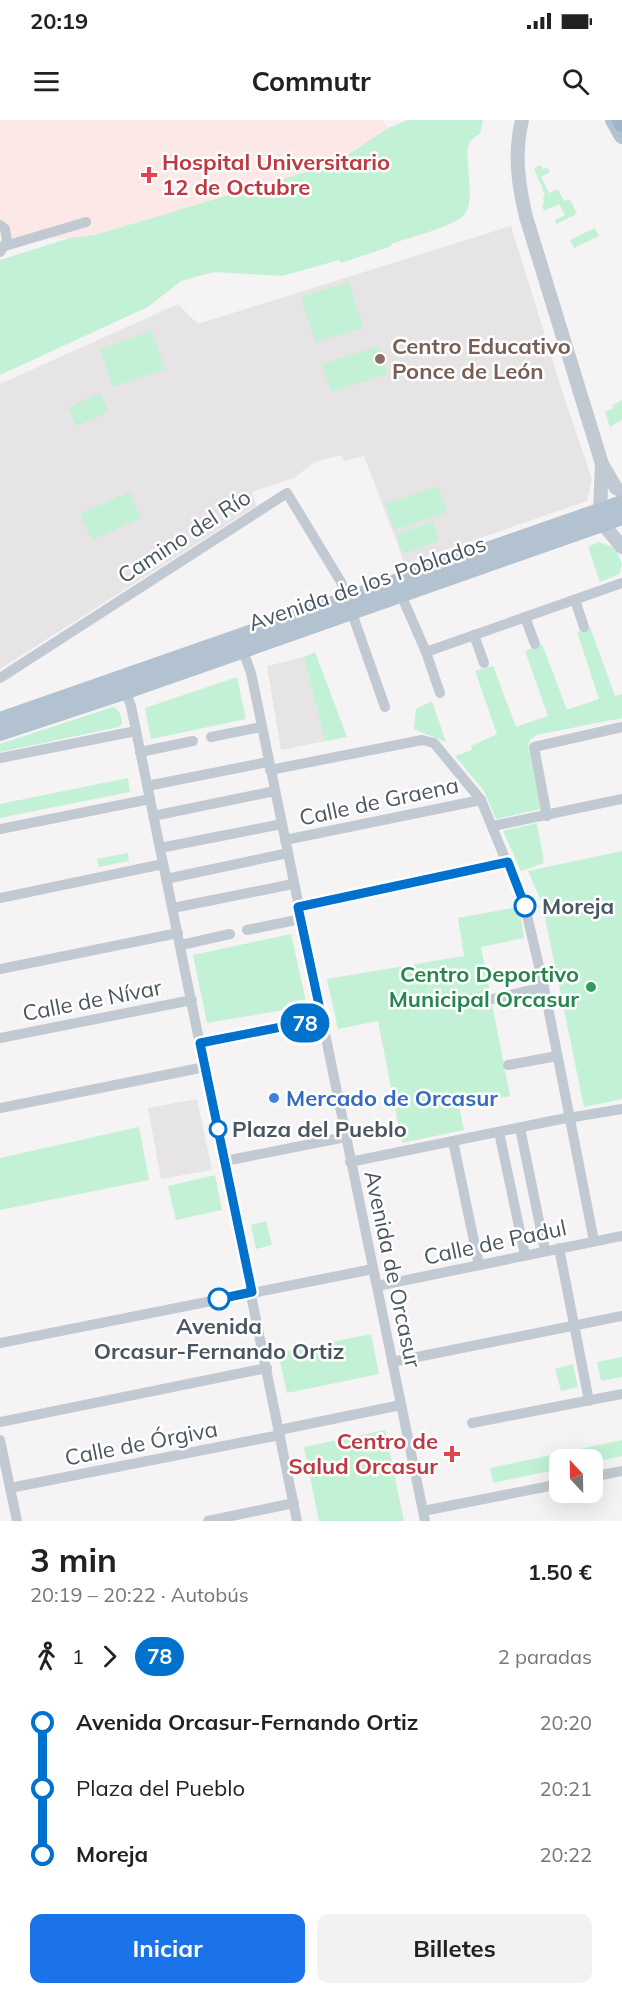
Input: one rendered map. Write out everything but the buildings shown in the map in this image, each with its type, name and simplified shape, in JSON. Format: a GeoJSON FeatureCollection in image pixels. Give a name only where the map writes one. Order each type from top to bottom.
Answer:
{"type":"FeatureCollection","features":[{"type":"Feature","properties":{"kind":"main road"},"geometry":{"type":"LineString","coordinates":[[613,120],[622,136]]}},
{"type":"Feature","properties":{"kind":"main road","name":"Avenida de los Poblados"},"geometry":{"type":"LineString","coordinates":[[613,532],[620,494]]}},
{"type":"Feature","properties":{"kind":"main road","name":"Avenida de los Poblados"},"geometry":{"type":"LineString","coordinates":[[0,720],[229,639],[399,589],[613,532],[622,517]]}},
{"type":"Feature","properties":{"kind":"main road","name":"Avenida de los Poblados"},"geometry":{"type":"LineString","coordinates":[[0,733],[243,650],[350,605]]}},
{"type":"Feature","properties":{"kind":"street"},"geometry":{"type":"LineString","coordinates":[[522,120],[516,160],[519,189],[526,217],[602,464],[620,494]]}},
{"type":"Feature","properties":{"kind":"street"},"geometry":{"type":"LineString","coordinates":[[3,249],[86,222]]}},
{"type":"Feature","properties":{"kind":"street"},"geometry":{"type":"LineString","coordinates":[[0,225],[7,235],[3,249]]}},
{"type":"Feature","properties":{"kind":"street"},"geometry":{"type":"LineString","coordinates":[[602,464],[602,494],[613,532]]}},
{"type":"Feature","properties":{"kind":"street"},"geometry":{"type":"LineString","coordinates":[[602,494],[607,488],[620,494]]}},
{"type":"Feature","properties":{"kind":"street","name":"Camino del Río"},"geometry":{"type":"LineString","coordinates":[[0,678],[287,493],[341,582],[350,605]]}},
{"type":"Feature","properties":{"kind":"street"},"geometry":{"type":"LineString","coordinates":[[426,652],[622,583]]}},
{"type":"Feature","properties":{"kind":"street"},"geometry":{"type":"LineString","coordinates":[[399,589],[426,652],[440,693]]}},
{"type":"Feature","properties":{"kind":"street"},"geometry":{"type":"LineString","coordinates":[[575,600],[584,627]]}},
{"type":"Feature","properties":{"kind":"street"},"geometry":{"type":"LineString","coordinates":[[350,605],[386,707]]}},
{"type":"Feature","properties":{"kind":"street"},"geometry":{"type":"LineString","coordinates":[[525,617],[535,644]]}},
{"type":"Feature","properties":{"kind":"street"},"geometry":{"type":"LineString","coordinates":[[474,635],[484,663]]}},
{"type":"Feature","properties":{"kind":"street"},"geometry":{"type":"LineString","coordinates":[[229,639],[238,642],[243,650]]}},
{"type":"Feature","properties":{"kind":"street","name":"Avenida de Orcasur"},"geometry":{"type":"LineString","coordinates":[[243,650],[251,673],[424,1516]]}},
{"type":"Feature","properties":{"kind":"street"},"geometry":{"type":"LineString","coordinates":[[127,691],[138,671]]}},
{"type":"Feature","properties":{"kind":"street"},"geometry":{"type":"LineString","coordinates":[[114,679],[127,691],[252,1292],[297,1521]]}},
{"type":"Feature","properties":{"kind":"street"},"geometry":{"type":"LineString","coordinates":[[211,737],[261,727]]}},
{"type":"Feature","properties":{"kind":"street"},"geometry":{"type":"LineString","coordinates":[[548,816],[534,747],[622,727]]}},
{"type":"Feature","properties":{"kind":"street"},"geometry":{"type":"LineString","coordinates":[[0,758],[135,731]]}},
{"type":"Feature","properties":{"kind":"street"},"geometry":{"type":"LineString","coordinates":[[147,786],[422,740],[435,743],[482,800],[525,907],[544,987],[594,1241]]}},
{"type":"Feature","properties":{"kind":"street"},"geometry":{"type":"LineString","coordinates":[[140,752],[193,741]]}},
{"type":"Feature","properties":{"kind":"street"},"geometry":{"type":"LineString","coordinates":[[153,816],[275,791]]}},
{"type":"Feature","properties":{"kind":"street"},"geometry":{"type":"LineString","coordinates":[[0,829],[150,799]]}},
{"type":"Feature","properties":{"kind":"street"},"geometry":{"type":"LineString","coordinates":[[493,826],[622,799]]}},
{"type":"Feature","properties":{"kind":"street","name":"Calle de Graena"},"geometry":{"type":"LineString","coordinates":[[285,840],[482,800]]}},
{"type":"Feature","properties":{"kind":"street"},"geometry":{"type":"LineString","coordinates":[[160,848],[282,825]]}},
{"type":"Feature","properties":{"kind":"street"},"geometry":{"type":"LineString","coordinates":[[166,879],[288,853]]}},
{"type":"Feature","properties":{"kind":"street"},"geometry":{"type":"LineString","coordinates":[[298,907],[508,862]]}},
{"type":"Feature","properties":{"kind":"street"},"geometry":{"type":"LineString","coordinates":[[0,898],[163,864]]}},
{"type":"Feature","properties":{"kind":"street"},"geometry":{"type":"LineString","coordinates":[[173,908],[293,884]]}},
{"type":"Feature","properties":{"kind":"street"},"geometry":{"type":"LineString","coordinates":[[247,930],[301,919]]}},
{"type":"Feature","properties":{"kind":"street"},"geometry":{"type":"LineString","coordinates":[[0,969],[178,933]]}},
{"type":"Feature","properties":{"kind":"street"},"geometry":{"type":"LineString","coordinates":[[180,945],[230,934]]}},
{"type":"Feature","properties":{"kind":"street"},"geometry":{"type":"LineString","coordinates":[[493,999],[544,987]]}},
{"type":"Feature","properties":{"kind":"street","name":"Calle de Nívar"},"geometry":{"type":"LineString","coordinates":[[0,1038],[192,1000]]}},
{"type":"Feature","properties":{"kind":"street"},"geometry":{"type":"LineString","coordinates":[[200,1043],[322,1019]]}},
{"type":"Feature","properties":{"kind":"street"},"geometry":{"type":"LineString","coordinates":[[508,1065],[557,1056]]}},
{"type":"Feature","properties":{"kind":"street"},"geometry":{"type":"LineString","coordinates":[[0,1108],[205,1067]]}},
{"type":"Feature","properties":{"kind":"street"},"geometry":{"type":"LineString","coordinates":[[350,1162],[622,1109]]}},
{"type":"Feature","properties":{"kind":"street"},"geometry":{"type":"LineString","coordinates":[[520,1128],[545,1251]]}},
{"type":"Feature","properties":{"kind":"street"},"geometry":{"type":"LineString","coordinates":[[499,1132],[525,1255]]}},
{"type":"Feature","properties":{"kind":"street"},"geometry":{"type":"LineString","coordinates":[[225,1161],[346,1137]]}},
{"type":"Feature","properties":{"kind":"street"},"geometry":{"type":"LineString","coordinates":[[453,1141],[479,1265]]}},
{"type":"Feature","properties":{"kind":"street"},"geometry":{"type":"LineString","coordinates":[[511,1190],[519,1179],[525,1180],[532,1187]]}},
{"type":"Feature","properties":{"kind":"street"},"geometry":{"type":"LineString","coordinates":[[511,1190],[523,1199],[529,1196],[532,1187]]}},
{"type":"Feature","properties":{"kind":"street","name":"Calle de Padul"},"geometry":{"type":"LineString","coordinates":[[376,1286],[622,1236]]}},
{"type":"Feature","properties":{"kind":"street"},"geometry":{"type":"LineString","coordinates":[[559,1248],[589,1401]]}},
{"type":"Feature","properties":{"kind":"street"},"geometry":{"type":"LineString","coordinates":[[0,1343],[373,1269]]}},
{"type":"Feature","properties":{"kind":"street"},"geometry":{"type":"LineString","coordinates":[[392,1362],[622,1316]]}},
{"type":"Feature","properties":{"kind":"street"},"geometry":{"type":"LineString","coordinates":[[0,1422],[267,1368]]}},
{"type":"Feature","properties":{"kind":"street"},"geometry":{"type":"LineString","coordinates":[[472,1423],[622,1394]]}},
{"type":"Feature","properties":{"kind":"street","name":"Calle de Órgiva"},"geometry":{"type":"LineString","coordinates":[[10,1488],[401,1405]]}},
{"type":"Feature","properties":{"kind":"street"},"geometry":{"type":"LineString","coordinates":[[0,1440],[17,1521]]}},
{"type":"Feature","properties":{"kind":"street"},"geometry":{"type":"LineString","coordinates":[[603,1475],[622,1471]]}},
{"type":"Feature","properties":{"kind":"street"},"geometry":{"type":"LineString","coordinates":[[424,1516],[549,1487]]}},
{"type":"Feature","properties":{"kind":"street"},"geometry":{"type":"LineString","coordinates":[[208,1521],[294,1503]]}},
{"type":"Feature","properties":{"kind":"shaded area","name":"Hospital Universitario 12 de Octubre"},"geometry":{"type":"Polygon","coordinates":[[[0,120],[382,120],[388,128],[336,163],[95,235],[70,238],[15,238],[0,230],[0,120]]]}},
{"type":"Feature","properties":{"kind":"shaded area"},"geometry":{"type":"Polygon","coordinates":[[[511,226],[592,479],[587,501],[405,564],[364,456],[345,461],[341,455],[315,462],[294,478],[252,492],[256,506],[0,669],[0,384],[178,304],[198,324],[511,226]]]}},
{"type":"Feature","properties":{"kind":"shaded area"},"geometry":{"type":"Polygon","coordinates":[[[304,657],[325,741],[281,750],[267,666],[304,657]]]}},
{"type":"Feature","properties":{"kind":"shaded area"},"geometry":{"type":"Polygon","coordinates":[[[197,1099],[212,1170],[161,1179],[148,1108],[197,1099]]]}},
{"type":"Feature","properties":{"kind":"green space"},"geometry":{"type":"Polygon","coordinates":[[[408,120],[483,120],[480,134],[472,139],[467,154],[469,201],[467,209],[464,215],[450,224],[341,263],[339,260],[282,276],[214,272],[181,281],[148,307],[0,375],[0,260],[70,238],[95,235],[336,163],[388,128],[408,120]]]}},
{"type":"Feature","properties":{"kind":"green space"},"geometry":{"type":"Polygon","coordinates":[[[541,165],[543,169],[547,167],[550,172],[541,177],[549,193],[558,189],[564,201],[570,199],[577,214],[556,224],[555,220],[565,215],[559,204],[544,211],[542,205],[545,195],[534,168],[541,165]]]}},
{"type":"Feature","properties":{"kind":"green space"},"geometry":{"type":"Polygon","coordinates":[[[595,228],[599,236],[574,248],[570,240],[595,228]]]}},
{"type":"Feature","properties":{"kind":"green space"},"geometry":{"type":"Polygon","coordinates":[[[349,282],[363,328],[315,342],[301,297],[349,282]]]}},
{"type":"Feature","properties":{"kind":"green space"},"geometry":{"type":"Polygon","coordinates":[[[152,331],[165,369],[113,387],[100,349],[152,331]]]}},
{"type":"Feature","properties":{"kind":"green space"},"geometry":{"type":"Polygon","coordinates":[[[379,346],[388,374],[331,392],[322,364],[379,346]]]}},
{"type":"Feature","properties":{"kind":"green space"},"geometry":{"type":"Polygon","coordinates":[[[100,393],[109,412],[76,426],[68,408],[100,393]]]}},
{"type":"Feature","properties":{"kind":"green space"},"geometry":{"type":"Polygon","coordinates":[[[622,400],[622,420],[610,427],[605,412],[622,400]]]}},
{"type":"Feature","properties":{"kind":"green space"},"geometry":{"type":"Polygon","coordinates":[[[438,486],[447,512],[395,530],[385,504],[438,486]]]}},
{"type":"Feature","properties":{"kind":"green space"},"geometry":{"type":"Polygon","coordinates":[[[129,492],[141,518],[92,540],[80,514],[129,492]]]}},
{"type":"Feature","properties":{"kind":"green space"},"geometry":{"type":"Polygon","coordinates":[[[433,522],[439,541],[403,554],[396,534],[433,522]]]}},
{"type":"Feature","properties":{"kind":"green space"},"geometry":{"type":"Polygon","coordinates":[[[599,542],[615,548],[622,564],[619,574],[600,582],[588,547],[599,542]]]}},
{"type":"Feature","properties":{"kind":"green space"},"geometry":{"type":"Polygon","coordinates":[[[590,627],[615,696],[622,694],[622,718],[536,735],[528,745],[541,809],[496,819],[484,791],[455,756],[472,750],[471,746],[497,734],[475,671],[493,666],[516,727],[548,716],[525,651],[542,644],[567,710],[599,699],[577,632],[590,627]]]}},
{"type":"Feature","properties":{"kind":"green space"},"geometry":{"type":"Polygon","coordinates":[[[315,652],[347,737],[325,741],[304,657],[315,652]]]}},
{"type":"Feature","properties":{"kind":"green space"},"geometry":{"type":"Polygon","coordinates":[[[237,677],[246,719],[151,739],[145,708],[237,677]]]}},
{"type":"Feature","properties":{"kind":"green space"},"geometry":{"type":"Polygon","coordinates":[[[432,701],[446,742],[414,729],[416,709],[432,701]]]}},
{"type":"Feature","properties":{"kind":"green space"},"geometry":{"type":"Polygon","coordinates":[[[113,707],[121,716],[122,723],[119,727],[0,752],[0,744],[113,707]]]}},
{"type":"Feature","properties":{"kind":"green space"},"geometry":{"type":"Polygon","coordinates":[[[128,778],[130,792],[0,818],[0,804],[128,778]]]}},
{"type":"Feature","properties":{"kind":"green space"},"geometry":{"type":"Polygon","coordinates":[[[537,823],[544,863],[521,871],[503,831],[537,823]]]}},
{"type":"Feature","properties":{"kind":"green space","name":"Centro Deportivo Municipal Orcasur"},"geometry":{"type":"Polygon","coordinates":[[[622,851],[622,1099],[584,1107],[542,903],[528,871],[622,851]]]}},
{"type":"Feature","properties":{"kind":"green space"},"geometry":{"type":"Polygon","coordinates":[[[128,853],[129,861],[99,867],[97,859],[128,853]]]}},
{"type":"Feature","properties":{"kind":"green space"},"geometry":{"type":"Polygon","coordinates":[[[519,907],[524,938],[481,947],[510,1096],[459,1106],[464,1130],[402,1143],[378,1021],[338,1029],[327,979],[464,956],[458,918],[519,907]]]}},
{"type":"Feature","properties":{"kind":"green space"},"geometry":{"type":"Polygon","coordinates":[[[291,934],[307,1006],[207,1023],[193,955],[291,934]]]}},
{"type":"Feature","properties":{"kind":"green space"},"geometry":{"type":"Polygon","coordinates":[[[139,1127],[149,1180],[0,1210],[0,1158],[139,1127]]]}},
{"type":"Feature","properties":{"kind":"green space"},"geometry":{"type":"Polygon","coordinates":[[[215,1175],[222,1210],[176,1220],[168,1186],[215,1175]]]}},
{"type":"Feature","properties":{"kind":"green space"},"geometry":{"type":"Polygon","coordinates":[[[266,1221],[272,1245],[256,1249],[251,1225],[266,1221]]]}},
{"type":"Feature","properties":{"kind":"green space"},"geometry":{"type":"Polygon","coordinates":[[[371,1334],[379,1374],[287,1393],[278,1353],[371,1334]]]}},
{"type":"Feature","properties":{"kind":"green space"},"geometry":{"type":"Polygon","coordinates":[[[622,1357],[622,1377],[601,1381],[597,1362],[622,1357]]]}},
{"type":"Feature","properties":{"kind":"green space"},"geometry":{"type":"Polygon","coordinates":[[[573,1364],[578,1387],[561,1391],[555,1369],[573,1364]]]}},
{"type":"Feature","properties":{"kind":"green space"},"geometry":{"type":"Polygon","coordinates":[[[385,1430],[404,1521],[319,1521],[304,1447],[385,1430]]]}},
{"type":"Feature","properties":{"kind":"green space"},"geometry":{"type":"Polygon","coordinates":[[[622,1440],[622,1456],[603,1460],[603,1449],[580,1449],[622,1440]]]}},
{"type":"Feature","properties":{"kind":"green space"},"geometry":{"type":"Polygon","coordinates":[[[549,1455],[549,1471],[493,1483],[490,1468],[549,1455]]]}},
{"type":"Feature","properties":{"kind":"bus line","name":"78"},"geometry":{"type":"LineString","coordinates":[[219,1299],[252,1292],[200,1043],[322,1019],[298,907],[508,862],[525,906]]}},
{"type":"Feature","properties":{"kind":"place","name":"Hospital Universitario 12 de Octubre"},"geometry":{"type":"Point","coordinates":[149,175]}},
{"type":"Feature","properties":{"kind":"place","name":"Centro Educativo Ponce de León"},"geometry":{"type":"Point","coordinates":[380,359]}},
{"type":"Feature","properties":{"kind":"place","name":"Moreja"},"geometry":{"type":"Point","coordinates":[525,906]}},
{"type":"Feature","properties":{"kind":"place","name":"Centro Deportivo Municipal Orcasur"},"geometry":{"type":"Point","coordinates":[591,987]}},
{"type":"Feature","properties":{"kind":"place","name":"Mercado de Orcasur"},"geometry":{"type":"Point","coordinates":[274,1098]}},
{"type":"Feature","properties":{"kind":"place","name":"Plaza del Pueblo"},"geometry":{"type":"Point","coordinates":[218,1129]}},
{"type":"Feature","properties":{"kind":"place","name":"Avenida Orcasur-Fernando Ortiz"},"geometry":{"type":"Point","coordinates":[219,1299]}},
{"type":"Feature","properties":{"kind":"place","name":"Centro de Salud Orcasur"},"geometry":{"type":"Point","coordinates":[452,1454]}}]}
